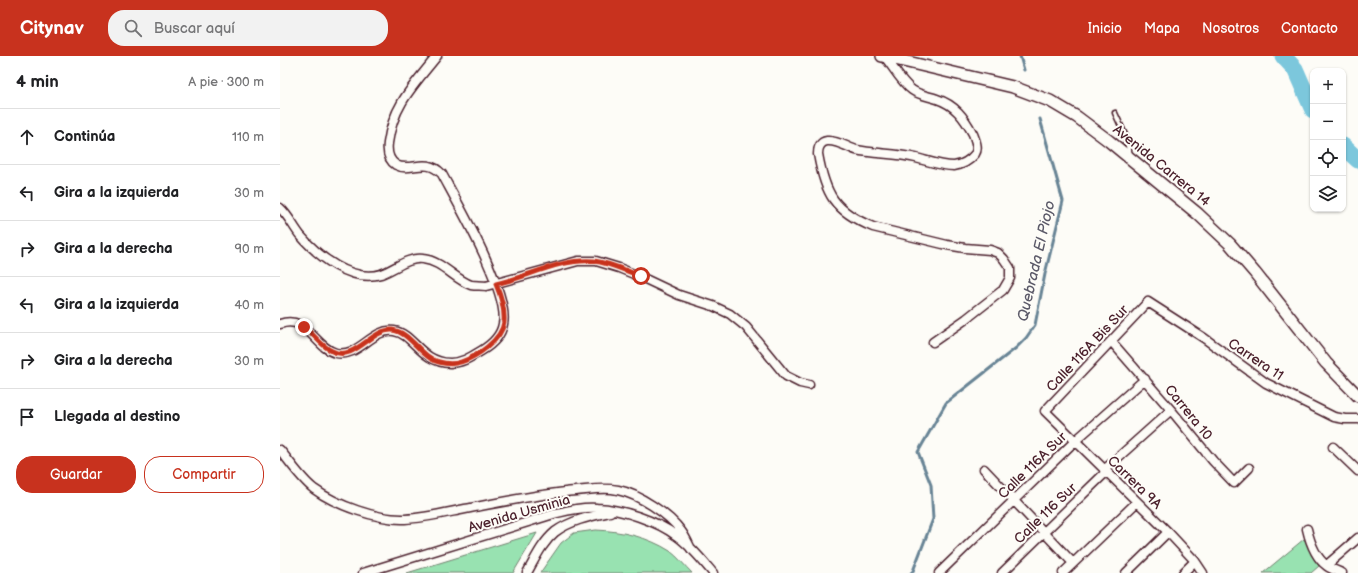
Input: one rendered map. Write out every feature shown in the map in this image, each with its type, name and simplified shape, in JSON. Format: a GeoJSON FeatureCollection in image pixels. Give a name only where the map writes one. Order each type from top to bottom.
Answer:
{"type":"FeatureCollection","features":[{"type":"Feature","properties":{"kind":"main road","name":"Avenida Carrera 14"},"geometry":{"type":"LineString","coordinates":[[883,56],[1013,87],[1043,98],[1066,110],[1109,141],[1198,214],[1230,244],[1322,357],[1358,396]]}},
{"type":"Feature","properties":{"kind":"street"},"geometry":{"type":"LineString","coordinates":[[280,324],[290,322],[304,327],[331,351],[337,353],[354,350],[380,332],[393,330],[402,334],[429,357],[439,362],[451,363],[460,362],[485,348],[496,339],[504,323],[504,309],[501,295],[475,236],[442,174],[438,169],[428,165],[396,165],[390,159],[388,154],[390,134],[397,109],[406,95],[437,56]]}},
{"type":"Feature","properties":{"kind":"street"},"geometry":{"type":"LineString","coordinates":[[883,56],[910,89],[917,94],[938,99],[951,105],[963,116],[975,139],[977,147],[976,153],[962,164],[954,166],[916,158],[854,149],[826,141],[821,143],[818,149],[818,154],[830,196],[837,206],[844,212],[873,227],[948,245],[990,250],[998,253],[1010,268],[1010,278],[1003,290],[993,299],[933,342]]}},
{"type":"Feature","properties":{"kind":"street"},"geometry":{"type":"LineString","coordinates":[[280,208],[314,249],[343,269],[357,274],[369,276],[381,274],[413,259],[424,259],[438,264],[471,285],[486,286],[578,261],[596,261],[619,268],[641,276],[679,295],[713,306],[730,314],[746,327],[786,376],[800,383],[809,385]]}},
{"type":"Feature","properties":{"kind":"street","name":"Calle 116A Bis Sur"},"geometry":{"type":"LineString","coordinates":[[1045,411],[1148,302]]}},
{"type":"Feature","properties":{"kind":"street","name":"Carrera 11"},"geometry":{"type":"LineString","coordinates":[[1148,302],[1204,338],[1266,384],[1334,418],[1358,419]]}},
{"type":"Feature","properties":{"kind":"street","name":"Carrera 10"},"geometry":{"type":"LineString","coordinates":[[1111,341],[1145,379],[1213,462],[1234,483],[1249,468]]}},
{"type":"Feature","properties":{"kind":"street","name":"Calle 116A Sur"},"geometry":{"type":"LineString","coordinates":[[939,573],[1075,441],[1145,379]]}},
{"type":"Feature","properties":{"kind":"street","name":"Calle 116 Sur"},"geometry":{"type":"LineString","coordinates":[[1002,573],[1105,471],[1171,410]]}},
{"type":"Feature","properties":{"kind":"street","name":"Carrera 9A"},"geometry":{"type":"LineString","coordinates":[[1045,411],[1168,532],[1195,561],[1203,573]]}},
{"type":"Feature","properties":{"kind":"street"},"geometry":{"type":"LineString","coordinates":[[1333,447],[1358,471]]}},
{"type":"Feature","properties":{"kind":"street"},"geometry":{"type":"LineString","coordinates":[[280,450],[312,488],[327,497],[355,509],[382,517],[404,519],[437,515],[547,493],[606,488],[618,490],[637,497],[659,510],[680,530],[691,549]]}},
{"type":"Feature","properties":{"kind":"street"},"geometry":{"type":"LineString","coordinates":[[984,469],[1073,563]]}},
{"type":"Feature","properties":{"kind":"street"},"geometry":{"type":"LineString","coordinates":[[1064,573],[1137,502]]}},
{"type":"Feature","properties":{"kind":"street","name":"Avenida Usminia"},"geometry":{"type":"LineString","coordinates":[[363,573],[557,513],[584,508],[597,508],[642,518],[663,527],[677,536],[714,573]]}},
{"type":"Feature","properties":{"kind":"street"},"geometry":{"type":"LineString","coordinates":[[527,573],[540,550],[555,532],[577,520],[615,511]]}},
{"type":"Feature","properties":{"kind":"street"},"geometry":{"type":"LineString","coordinates":[[1307,530],[1309,540],[1319,558],[1327,565],[1342,573]]}},
{"type":"Feature","properties":{"kind":"street"},"geometry":{"type":"LineString","coordinates":[[1126,573],[1168,532]]}},
{"type":"Feature","properties":{"kind":"street"},"geometry":{"type":"LineString","coordinates":[[1327,565],[1358,538]]}},
{"type":"Feature","properties":{"kind":"street"},"geometry":{"type":"LineString","coordinates":[[1183,573],[1195,561]]}},
{"type":"Feature","properties":{"kind":"lane"},"geometry":{"type":"LineString","coordinates":[[1115,113],[1126,137],[1131,159]]}},
{"type":"Feature","properties":{"kind":"green space"},"geometry":{"type":"Polygon","coordinates":[[[596,530],[625,533],[644,538],[662,546],[679,559],[692,573],[540,573],[561,543],[574,533],[596,530]]]}},
{"type":"Feature","properties":{"kind":"green space"},"geometry":{"type":"Polygon","coordinates":[[[537,533],[513,573],[407,573],[537,533]]]}},
{"type":"Feature","properties":{"kind":"green space"},"geometry":{"type":"Polygon","coordinates":[[[1304,539],[1319,566],[1311,573],[1263,573],[1304,539]]]}},
{"type":"Feature","properties":{"kind":"waterway","name":"Quebrada El Piojo"},"geometry":{"type":"LineString","coordinates":[[1020,56],[1024,70]]}},
{"type":"Feature","properties":{"kind":"waterway"},"geometry":{"type":"LineString","coordinates":[[1283,56],[1295,69],[1310,104]]}},
{"type":"Feature","properties":{"kind":"waterway","name":"Quebrada El Piojo"},"geometry":{"type":"LineString","coordinates":[[911,573],[933,519],[931,485],[918,452],[946,403],[1016,348],[1026,338],[1035,325],[1045,274],[1063,201],[1040,119]]}},
{"type":"Feature","properties":{"kind":"waterway"},"geometry":{"type":"LineString","coordinates":[[1346,149],[1358,160]]}},
{"type":"Feature","properties":{"kind":"route"},"geometry":{"type":"LineString","coordinates":[[304,327],[310,331],[323,345],[331,351],[337,353],[345,353],[354,350],[380,332],[393,330],[402,334],[429,357],[439,362],[460,362],[485,348],[496,339],[501,330],[504,323],[504,309],[501,295],[496,284],[578,261],[596,261],[641,276]]}}]}
